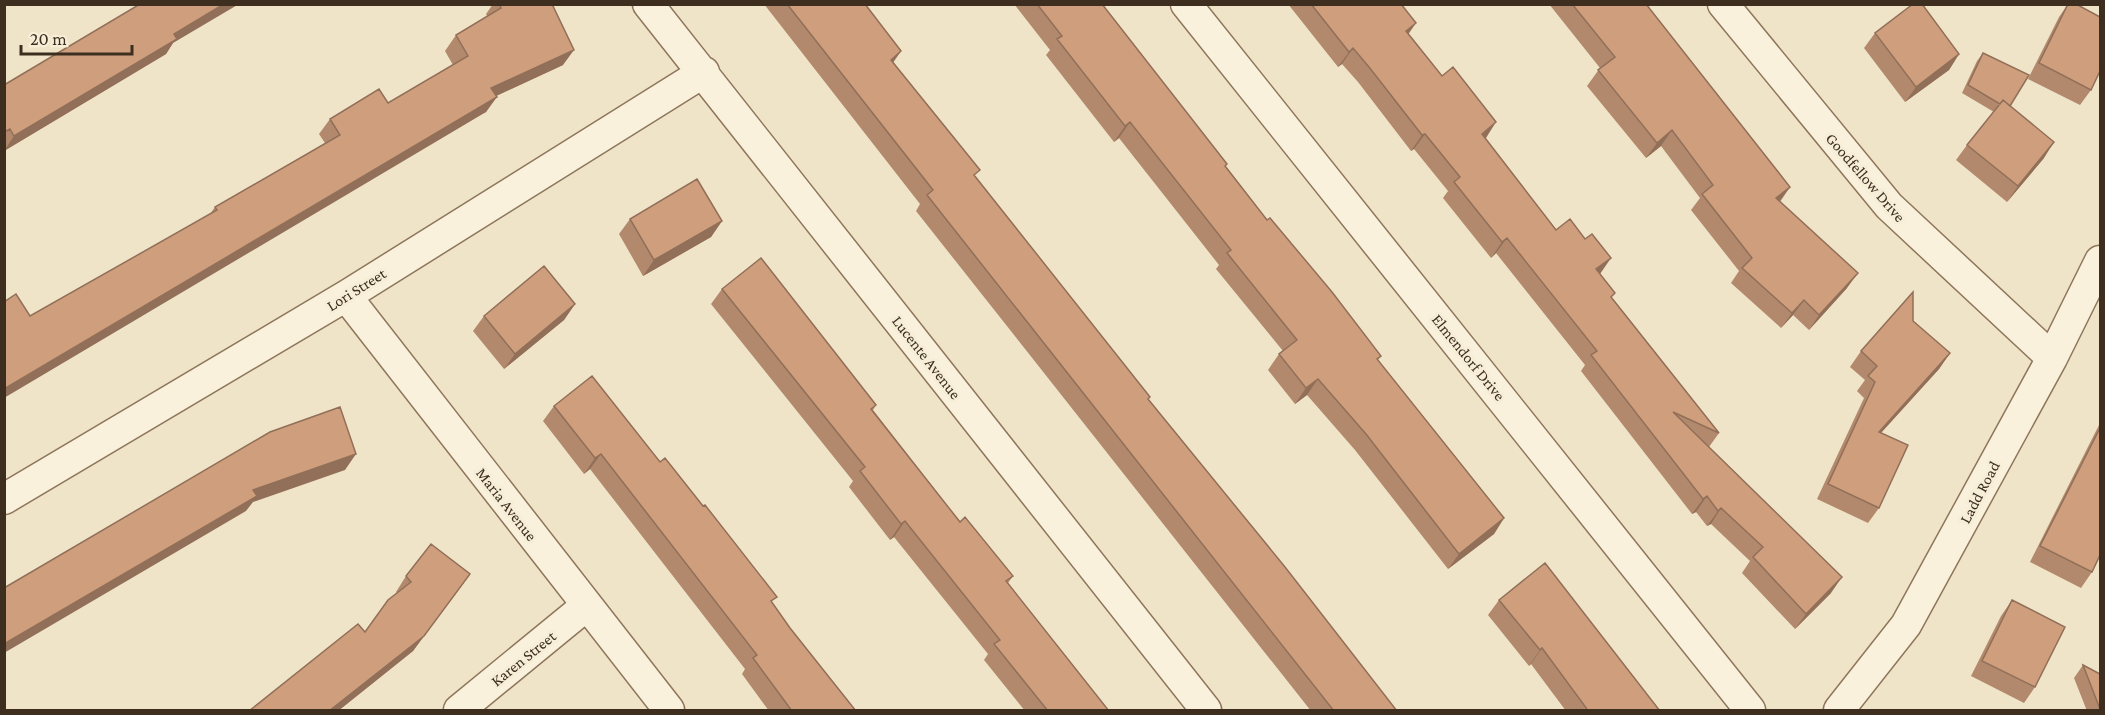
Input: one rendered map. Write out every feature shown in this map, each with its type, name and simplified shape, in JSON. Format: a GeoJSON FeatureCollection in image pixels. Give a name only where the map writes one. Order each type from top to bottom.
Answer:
{"type":"FeatureCollection","features":[{"type":"Feature","properties":{"kind":"street","name":"Lucente Avenue"},"geometry":{"type":"LineString","coordinates":[[648,4],[704,72],[1206,711]]}},
{"type":"Feature","properties":{"kind":"street","name":"Elmendorf Drive"},"geometry":{"type":"LineString","coordinates":[[1186,4],[1750,711]]}},
{"type":"Feature","properties":{"kind":"street","name":"Goodfellow Drive"},"geometry":{"type":"LineString","coordinates":[[1723,4],[1888,206],[2052,358]]}},
{"type":"Feature","properties":{"kind":"street","name":"Lori Street"},"geometry":{"type":"LineString","coordinates":[[4,499],[346,296],[704,72]]}},
{"type":"Feature","properties":{"kind":"street","name":"Ladd Road"},"geometry":{"type":"LineString","coordinates":[[1839,711],[1906,625],[2052,358],[2100,261]]}},
{"type":"Feature","properties":{"kind":"street","name":"Maria Avenue"},"geometry":{"type":"LineString","coordinates":[[346,296],[669,711]]}},
{"type":"Feature","properties":{"kind":"street","name":"Karen Street"},"geometry":{"type":"LineString","coordinates":[[459,711],[586,606]]}},
{"type":"Feature","properties":{"kind":"building"},"geometry":{"type":"Polygon","coordinates":[[[140,4],[224,4],[174,34],[177,39],[14,136],[10,129],[4,132],[4,85],[140,4]]]}},
{"type":"Feature","properties":{"kind":"building"},"geometry":{"type":"Polygon","coordinates":[[[499,4],[552,4],[574,50],[491,88],[497,97],[4,389],[4,302],[16,294],[30,316],[217,210],[215,207],[340,135],[330,119],[379,89],[388,103],[468,56],[456,35],[501,8],[499,4]]]}},
{"type":"Feature","properties":{"kind":"building"},"geometry":{"type":"Polygon","coordinates":[[[787,4],[865,4],[901,51],[891,60],[980,170],[974,175],[1150,397],[1148,399],[1285,567],[1397,711],[1334,711],[927,195],[933,190],[787,4]]]}},
{"type":"Feature","properties":{"kind":"building"},"geometry":{"type":"Polygon","coordinates":[[[1037,4],[1102,4],[1227,164],[1225,166],[1267,220],[1270,218],[1332,292],[1381,356],[1377,359],[1504,518],[1459,554],[1366,434],[1318,379],[1306,388],[1279,354],[1297,340],[1227,253],[1231,250],[1130,122],[1125,126],[1057,39],[1062,36],[1037,4]]]}},
{"type":"Feature","properties":{"kind":"building"},"geometry":{"type":"Polygon","coordinates":[[[1311,4],[1401,4],[1416,23],[1406,31],[1442,76],[1453,67],[1496,122],[1482,134],[1556,230],[1570,219],[1585,239],[1592,234],[1611,258],[1596,269],[1615,293],[1611,297],[1719,433],[1673,412],[1842,577],[1806,614],[1753,557],[1763,547],[1721,508],[1718,511],[1707,496],[1703,499],[1591,355],[1597,351],[1507,238],[1502,242],[1454,182],[1460,177],[1425,134],[1422,135],[1353,48],[1349,52],[1311,4]]]}},
{"type":"Feature","properties":{"kind":"building"},"geometry":{"type":"Polygon","coordinates":[[[1572,4],[1646,4],[1790,187],[1776,198],[1858,273],[1819,315],[1804,300],[1792,313],[1742,268],[1752,258],[1702,194],[1713,185],[1672,130],[1657,143],[1598,70],[1615,57],[1572,4]]]}},
{"type":"Feature","properties":{"kind":"building"},"geometry":{"type":"Polygon","coordinates":[[[1913,4],[1922,4],[1959,54],[1916,87],[1875,33],[1913,4]]]}},
{"type":"Feature","properties":{"kind":"building"},"geometry":{"type":"Polygon","coordinates":[[[2068,4],[2076,4],[2100,17],[2100,71],[2091,90],[2039,63],[2068,4]]]}},
{"type":"Feature","properties":{"kind":"building"},"geometry":{"type":"Polygon","coordinates":[[[1983,53],[2029,75],[2010,106],[2003,100],[2000,104],[1968,85],[1983,53]]]}},
{"type":"Feature","properties":{"kind":"building"},"geometry":{"type":"Polygon","coordinates":[[[2003,100],[2054,142],[2018,186],[1967,145],[2003,100]]]}},
{"type":"Feature","properties":{"kind":"building"},"geometry":{"type":"Polygon","coordinates":[[[697,179],[722,221],[654,260],[630,219],[697,179]]]}},
{"type":"Feature","properties":{"kind":"building"},"geometry":{"type":"Polygon","coordinates":[[[761,258],[876,405],[871,409],[960,522],[965,517],[1013,576],[1006,581],[1109,711],[1048,711],[994,644],[1000,640],[905,521],[901,524],[860,471],[865,467],[722,289],[761,258]]]}},
{"type":"Feature","properties":{"kind":"building"},"geometry":{"type":"Polygon","coordinates":[[[544,266],[575,304],[515,354],[484,316],[544,266]]]}},
{"type":"Feature","properties":{"kind":"building"},"geometry":{"type":"Polygon","coordinates":[[[1913,292],[1913,321],[1950,353],[1879,432],[1908,445],[1879,508],[1828,484],[1875,382],[1868,376],[1877,366],[1861,351],[1913,292]]]}},
{"type":"Feature","properties":{"kind":"building"},"geometry":{"type":"Polygon","coordinates":[[[592,376],[660,462],[665,458],[703,506],[705,505],[777,597],[771,601],[790,628],[856,711],[792,711],[753,658],[757,655],[601,454],[595,458],[554,406],[592,376]]]}},
{"type":"Feature","properties":{"kind":"building"},"geometry":{"type":"Polygon","coordinates":[[[340,407],[356,454],[253,490],[257,496],[4,644],[4,588],[270,432],[340,407]]]}},
{"type":"Feature","properties":{"kind":"building"},"geometry":{"type":"Polygon","coordinates":[[[2100,428],[2100,555],[2092,572],[2040,546],[2100,428]]]}},
{"type":"Feature","properties":{"kind":"building"},"geometry":{"type":"Polygon","coordinates":[[[431,544],[470,574],[424,636],[329,711],[249,711],[358,624],[365,632],[388,600],[411,582],[406,576],[431,544]]]}},
{"type":"Feature","properties":{"kind":"building"},"geometry":{"type":"Polygon","coordinates":[[[1545,563],[1660,711],[1584,711],[1587,709],[1542,648],[1540,650],[1499,600],[1545,563]]]}},
{"type":"Feature","properties":{"kind":"building"},"geometry":{"type":"Polygon","coordinates":[[[2012,600],[2065,627],[2035,687],[1982,661],[2012,600]]]}},
{"type":"Feature","properties":{"kind":"building"},"geometry":{"type":"Polygon","coordinates":[[[2083,665],[2100,674],[2100,709],[2083,665]]]}}]}
